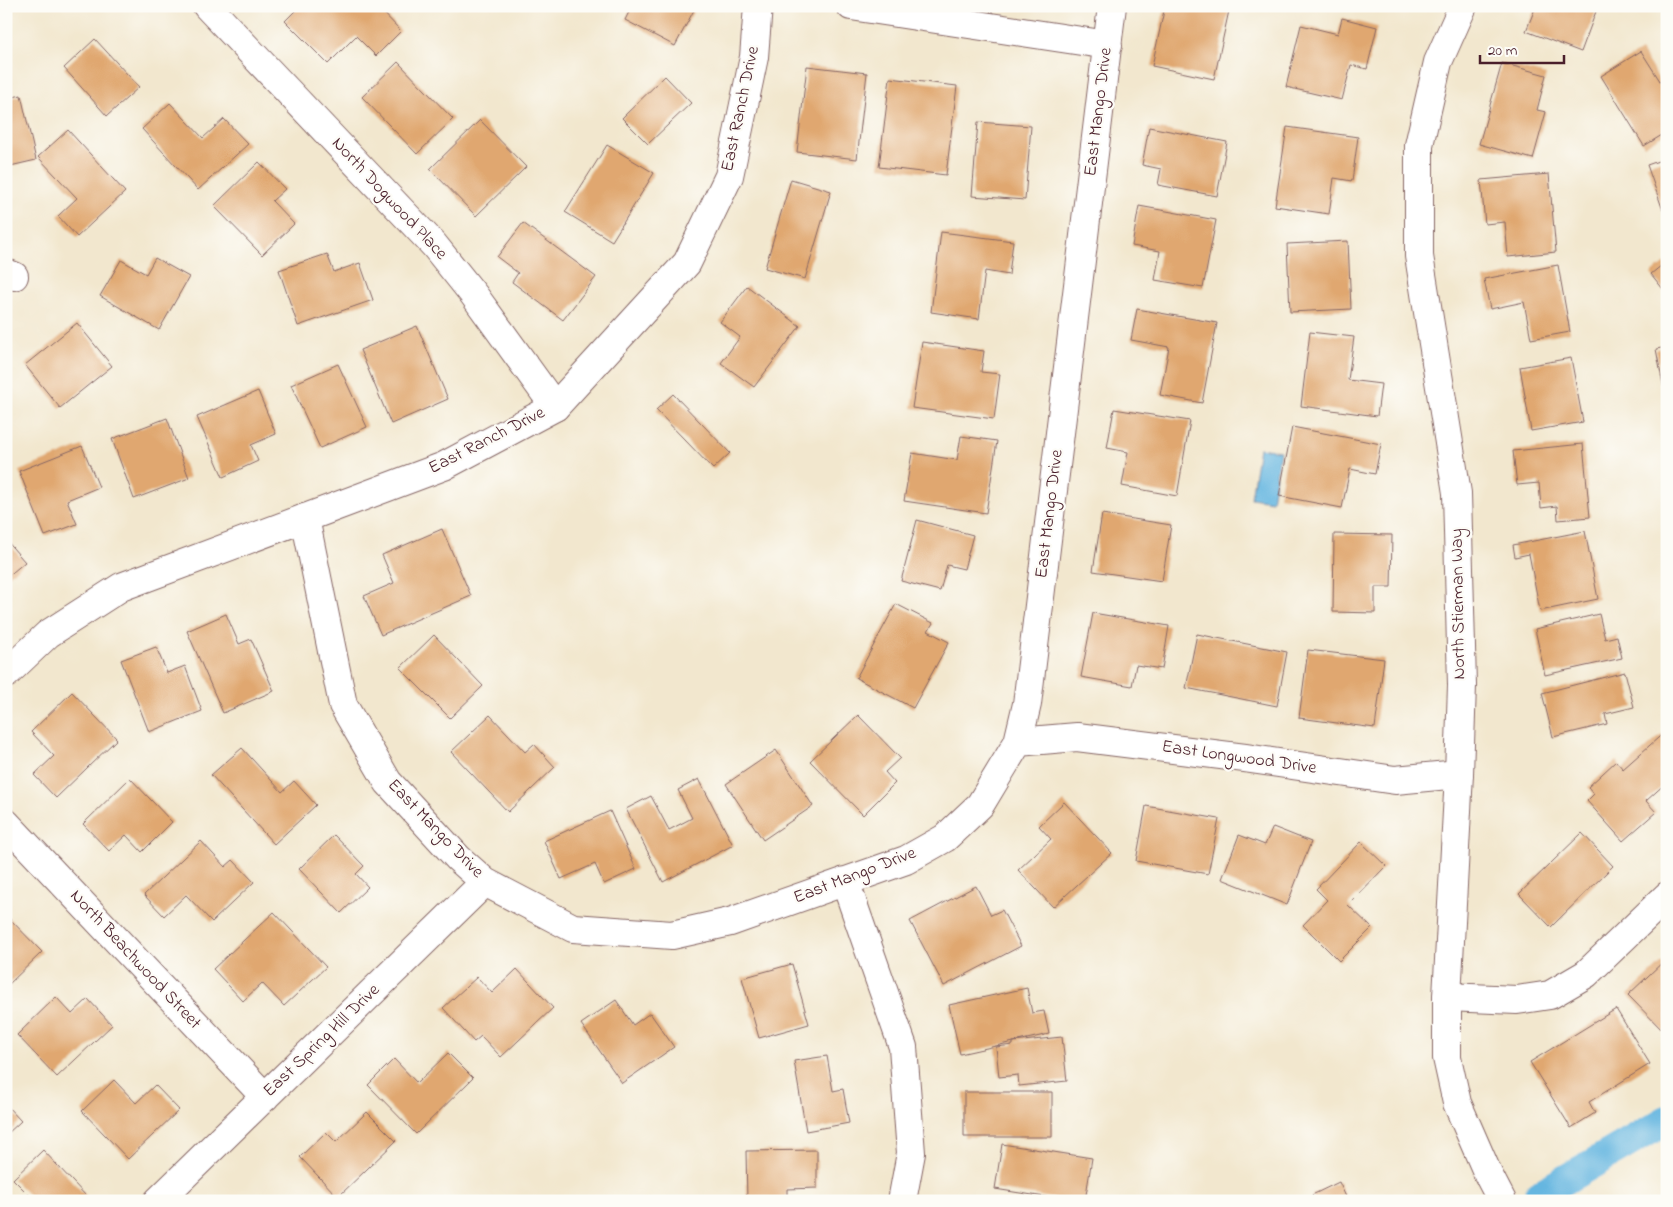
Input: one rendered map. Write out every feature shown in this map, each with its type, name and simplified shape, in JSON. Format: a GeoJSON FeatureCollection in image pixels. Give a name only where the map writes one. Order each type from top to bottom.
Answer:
{"type":"FeatureCollection","features":[{"type":"Feature","properties":{"kind":"street","name":"North Dogwood Place"},"geometry":{"type":"LineString","coordinates":[[207,6],[434,245],[474,295],[555,407]]}},
{"type":"Feature","properties":{"kind":"street","name":"East Ranch Drive"},"geometry":{"type":"LineString","coordinates":[[6,674],[48,634],[121,587],[444,466],[555,407],[687,263],[729,176],[754,57],[758,6]]}},
{"type":"Feature","properties":{"kind":"street"},"geometry":{"type":"LineString","coordinates":[[851,6],[1108,45]]}},
{"type":"Feature","properties":{"kind":"street","name":"East Mango Drive"},"geometry":{"type":"LineString","coordinates":[[305,518],[342,705],[388,782],[458,858],[485,882],[574,928],[672,936],[730,922],[906,860],[945,838],[980,805],[1018,742],[1027,704],[1112,6]]}},
{"type":"Feature","properties":{"kind":"street","name":"North Stierman Way"},"geometry":{"type":"LineString","coordinates":[[1463,6],[1438,62],[1419,145],[1419,256],[1457,493],[1462,685],[1460,774],[1447,997],[1447,1058],[1457,1103],[1502,1201]]}},
{"type":"Feature","properties":{"kind":"street","name":"East Longwood Drive"},"geometry":{"type":"LineString","coordinates":[[1018,742],[1077,736],[1395,780],[1460,774]]}},
{"type":"Feature","properties":{"kind":"street","name":"North Beachwood Street"},"geometry":{"type":"LineString","coordinates":[[6,823],[265,1097]]}},
{"type":"Feature","properties":{"kind":"street"},"geometry":{"type":"LineString","coordinates":[[845,881],[903,1047],[911,1153],[902,1201]]}},
{"type":"Feature","properties":{"kind":"street","name":"East Spring Hill Drive"},"geometry":{"type":"LineString","coordinates":[[158,1201],[485,882]]}},
{"type":"Feature","properties":{"kind":"street"},"geometry":{"type":"LineString","coordinates":[[1447,997],[1516,1000],[1550,995],[1586,974],[1667,896]]}},
{"type":"Feature","properties":{"kind":"water"},"geometry":{"type":"Polygon","coordinates":[[[1259,448],[1280,451],[1272,501],[1251,498],[1259,448]]]}},
{"type":"Feature","properties":{"kind":"building"},"geometry":{"type":"Polygon","coordinates":[[[300,6],[377,6],[401,31],[376,56],[356,36],[328,64],[285,21],[300,6]]]}},
{"type":"Feature","properties":{"kind":"building"},"geometry":{"type":"Polygon","coordinates":[[[632,6],[687,6],[694,10],[675,46],[625,20],[632,6]]]}},
{"type":"Feature","properties":{"kind":"building"},"geometry":{"type":"Polygon","coordinates":[[[1165,6],[1230,6],[1214,79],[1152,66],[1165,6]]]}},
{"type":"Feature","properties":{"kind":"building"},"geometry":{"type":"Polygon","coordinates":[[[1536,6],[1598,6],[1581,52],[1526,31],[1536,6]]]}},
{"type":"Feature","properties":{"kind":"building"},"geometry":{"type":"Polygon","coordinates":[[[1342,18],[1377,27],[1367,69],[1351,65],[1342,100],[1286,87],[1301,25],[1338,34],[1342,18]]]}},
{"type":"Feature","properties":{"kind":"building"},"geometry":{"type":"Polygon","coordinates":[[[95,39],[139,87],[107,116],[64,68],[95,39]]]}},
{"type":"Feature","properties":{"kind":"building"},"geometry":{"type":"Polygon","coordinates":[[[1641,51],[1667,92],[1667,132],[1644,146],[1601,76],[1641,51]]]}},
{"type":"Feature","properties":{"kind":"building"},"geometry":{"type":"Polygon","coordinates":[[[398,62],[453,119],[417,154],[362,97],[398,62]]]}},
{"type":"Feature","properties":{"kind":"building"},"geometry":{"type":"Polygon","coordinates":[[[1502,63],[1546,75],[1537,110],[1546,112],[1533,159],[1479,144],[1502,63]]]}},
{"type":"Feature","properties":{"kind":"building"},"geometry":{"type":"Polygon","coordinates":[[[807,66],[867,73],[857,159],[797,152],[807,66]]]}},
{"type":"Feature","properties":{"kind":"building"},"geometry":{"type":"Polygon","coordinates":[[[665,76],[691,103],[648,144],[622,118],[665,76]]]}},
{"type":"Feature","properties":{"kind":"building"},"geometry":{"type":"Polygon","coordinates":[[[890,78],[957,86],[946,175],[879,167],[890,78]]]}},
{"type":"Feature","properties":{"kind":"building"},"geometry":{"type":"Polygon","coordinates":[[[21,95],[36,160],[6,167],[6,99],[21,95]]]}},
{"type":"Feature","properties":{"kind":"building"},"geometry":{"type":"Polygon","coordinates":[[[170,103],[203,138],[224,119],[248,144],[198,190],[142,129],[170,103]]]}},
{"type":"Feature","properties":{"kind":"building"},"geometry":{"type":"Polygon","coordinates":[[[480,120],[526,167],[476,216],[430,169],[480,120]]]}},
{"type":"Feature","properties":{"kind":"building"},"geometry":{"type":"Polygon","coordinates":[[[978,122],[1031,126],[1025,200],[972,196],[978,122]]]}},
{"type":"Feature","properties":{"kind":"building"},"geometry":{"type":"Polygon","coordinates":[[[1149,127],[1227,142],[1217,196],[1158,185],[1161,169],[1142,165],[1149,127]]]}},
{"type":"Feature","properties":{"kind":"building"},"geometry":{"type":"Polygon","coordinates":[[[1287,127],[1358,137],[1352,181],[1334,178],[1329,214],[1275,206],[1287,127]]]}},
{"type":"Feature","properties":{"kind":"building"},"geometry":{"type":"Polygon","coordinates":[[[68,130],[125,192],[77,237],[58,216],[77,198],[38,157],[68,130]]]}},
{"type":"Feature","properties":{"kind":"building"},"geometry":{"type":"Polygon","coordinates":[[[607,145],[654,173],[612,241],[565,212],[607,145]]]}},
{"type":"Feature","properties":{"kind":"building"},"geometry":{"type":"Polygon","coordinates":[[[1667,158],[1667,219],[1666,219],[1647,165],[1667,158]]]}},
{"type":"Feature","properties":{"kind":"building"},"geometry":{"type":"Polygon","coordinates":[[[259,162],[285,189],[272,201],[294,224],[262,255],[214,206],[259,162]]]}},
{"type":"Feature","properties":{"kind":"building"},"geometry":{"type":"Polygon","coordinates":[[[1549,174],[1556,252],[1508,257],[1505,222],[1485,224],[1481,180],[1549,174]]]}},
{"type":"Feature","properties":{"kind":"building"},"geometry":{"type":"Polygon","coordinates":[[[791,179],[831,191],[805,279],[765,268],[791,179]]]}},
{"type":"Feature","properties":{"kind":"building"},"geometry":{"type":"Polygon","coordinates":[[[1139,206],[1216,220],[1203,288],[1155,280],[1160,251],[1132,246],[1139,206]]]}},
{"type":"Feature","properties":{"kind":"building"},"geometry":{"type":"Polygon","coordinates":[[[523,223],[596,277],[563,320],[512,282],[518,273],[497,257],[523,223]]]}},
{"type":"Feature","properties":{"kind":"building"},"geometry":{"type":"Polygon","coordinates":[[[941,232],[1013,241],[1009,275],[985,271],[979,319],[931,312],[941,232]]]}},
{"type":"Feature","properties":{"kind":"building"},"geometry":{"type":"Polygon","coordinates":[[[1348,241],[1351,309],[1290,312],[1287,244],[1348,241]]]}},
{"type":"Feature","properties":{"kind":"building"},"geometry":{"type":"Polygon","coordinates":[[[327,254],[334,272],[360,263],[373,300],[298,326],[279,270],[327,254]]]}},
{"type":"Feature","properties":{"kind":"building"},"geometry":{"type":"Polygon","coordinates":[[[155,258],[189,277],[159,330],[100,296],[121,260],[146,274],[155,258]]]}},
{"type":"Feature","properties":{"kind":"building"},"geometry":{"type":"Polygon","coordinates":[[[1667,261],[1667,294],[1651,274],[1667,261]]]}},
{"type":"Feature","properties":{"kind":"building"},"geometry":{"type":"Polygon","coordinates":[[[1558,265],[1570,332],[1531,339],[1524,302],[1490,309],[1484,279],[1558,265]]]}},
{"type":"Feature","properties":{"kind":"building"},"geometry":{"type":"Polygon","coordinates":[[[747,286],[800,326],[754,387],[721,363],[740,337],[720,322],[747,286]]]}},
{"type":"Feature","properties":{"kind":"building"},"geometry":{"type":"Polygon","coordinates":[[[1137,309],[1217,323],[1202,403],[1160,395],[1169,347],[1131,340],[1137,309]]]}},
{"type":"Feature","properties":{"kind":"building"},"geometry":{"type":"Polygon","coordinates":[[[77,323],[112,366],[60,408],[25,365],[77,323]]]}},
{"type":"Feature","properties":{"kind":"building"},"geometry":{"type":"Polygon","coordinates":[[[417,326],[448,399],[391,424],[360,350],[417,326]]]}},
{"type":"Feature","properties":{"kind":"building"},"geometry":{"type":"Polygon","coordinates":[[[1310,332],[1354,337],[1348,380],[1381,384],[1377,416],[1301,406],[1310,332]]]}},
{"type":"Feature","properties":{"kind":"building"},"geometry":{"type":"Polygon","coordinates":[[[922,342],[984,351],[981,372],[1000,374],[994,419],[912,408],[922,342]]]}},
{"type":"Feature","properties":{"kind":"building"},"geometry":{"type":"Polygon","coordinates":[[[1667,347],[1667,394],[1665,395],[1656,349],[1667,347]]]}},
{"type":"Feature","properties":{"kind":"building"},"geometry":{"type":"Polygon","coordinates":[[[1571,358],[1583,422],[1531,431],[1520,367],[1571,358]]]}},
{"type":"Feature","properties":{"kind":"building"},"geometry":{"type":"Polygon","coordinates":[[[338,364],[367,427],[320,448],[291,385],[338,364]]]}},
{"type":"Feature","properties":{"kind":"building"},"geometry":{"type":"Polygon","coordinates":[[[258,391],[276,434],[251,445],[258,461],[223,477],[197,417],[258,391]]]}},
{"type":"Feature","properties":{"kind":"building"},"geometry":{"type":"Polygon","coordinates":[[[673,394],[730,453],[713,469],[656,410],[673,394]]]}},
{"type":"Feature","properties":{"kind":"building"},"geometry":{"type":"Polygon","coordinates":[[[1114,409],[1190,421],[1177,496],[1122,486],[1128,452],[1107,448],[1114,409]]]}},
{"type":"Feature","properties":{"kind":"building"},"geometry":{"type":"Polygon","coordinates":[[[167,418],[189,478],[134,499],[112,439],[167,418]]]}},
{"type":"Feature","properties":{"kind":"building"},"geometry":{"type":"Polygon","coordinates":[[[1292,427],[1381,444],[1375,474],[1350,469],[1342,508],[1279,496],[1292,427]]]}},
{"type":"Feature","properties":{"kind":"building"},"geometry":{"type":"Polygon","coordinates":[[[961,436],[997,441],[986,513],[904,501],[912,453],[957,460],[961,436]]]}},
{"type":"Feature","properties":{"kind":"building"},"geometry":{"type":"Polygon","coordinates":[[[1583,444],[1590,517],[1558,520],[1557,506],[1541,508],[1539,483],[1517,485],[1513,451],[1583,444]]]}},
{"type":"Feature","properties":{"kind":"building"},"geometry":{"type":"Polygon","coordinates":[[[82,446],[99,487],[67,500],[77,524],[45,536],[19,471],[82,446]]]}},
{"type":"Feature","properties":{"kind":"building"},"geometry":{"type":"Polygon","coordinates":[[[1102,514],[1171,525],[1162,581],[1093,571],[1102,514]]]}},
{"type":"Feature","properties":{"kind":"building"},"geometry":{"type":"Polygon","coordinates":[[[917,520],[973,535],[964,569],[947,565],[940,591],[901,581],[917,520]]]}},
{"type":"Feature","properties":{"kind":"building"},"geometry":{"type":"Polygon","coordinates":[[[442,529],[471,596],[381,635],[364,596],[394,583],[382,555],[442,529]]]}},
{"type":"Feature","properties":{"kind":"building"},"geometry":{"type":"Polygon","coordinates":[[[1585,531],[1598,599],[1540,611],[1529,554],[1515,557],[1513,545],[1585,531]]]}},
{"type":"Feature","properties":{"kind":"building"},"geometry":{"type":"Polygon","coordinates":[[[1334,534],[1392,535],[1391,587],[1375,587],[1375,613],[1333,612],[1334,534]]]}},
{"type":"Feature","properties":{"kind":"building"},"geometry":{"type":"Polygon","coordinates":[[[6,540],[25,562],[6,578],[6,540]]]}},
{"type":"Feature","properties":{"kind":"building"},"geometry":{"type":"Polygon","coordinates":[[[896,604],[933,623],[928,631],[949,642],[913,708],[856,678],[896,604]]]}},
{"type":"Feature","properties":{"kind":"building"},"geometry":{"type":"Polygon","coordinates":[[[1093,613],[1169,626],[1162,669],[1136,665],[1132,686],[1081,677],[1093,613]]]}},
{"type":"Feature","properties":{"kind":"building"},"geometry":{"type":"Polygon","coordinates":[[[226,614],[239,644],[251,639],[274,691],[223,713],[187,631],[226,614]]]}},
{"type":"Feature","properties":{"kind":"building"},"geometry":{"type":"Polygon","coordinates":[[[1599,614],[1605,639],[1617,636],[1622,658],[1545,675],[1535,629],[1599,614]]]}},
{"type":"Feature","properties":{"kind":"building"},"geometry":{"type":"Polygon","coordinates":[[[1197,634],[1287,652],[1277,706],[1186,688],[1197,634]]]}},
{"type":"Feature","properties":{"kind":"building"},"geometry":{"type":"Polygon","coordinates":[[[434,635],[483,686],[450,718],[400,668],[434,635]]]}},
{"type":"Feature","properties":{"kind":"building"},"geometry":{"type":"Polygon","coordinates":[[[156,647],[167,673],[185,666],[202,711],[149,732],[121,660],[156,647]]]}},
{"type":"Feature","properties":{"kind":"building"},"geometry":{"type":"Polygon","coordinates":[[[1308,650],[1384,659],[1375,728],[1299,718],[1308,650]]]}},
{"type":"Feature","properties":{"kind":"building"},"geometry":{"type":"Polygon","coordinates":[[[1625,672],[1634,707],[1605,714],[1607,724],[1553,737],[1542,693],[1625,672]]]}},
{"type":"Feature","properties":{"kind":"building"},"geometry":{"type":"Polygon","coordinates":[[[72,692],[117,739],[56,798],[34,775],[54,756],[31,732],[72,692]]]}},
{"type":"Feature","properties":{"kind":"building"},"geometry":{"type":"Polygon","coordinates":[[[490,715],[525,752],[534,744],[555,767],[508,812],[451,752],[490,715]]]}},
{"type":"Feature","properties":{"kind":"building"},"geometry":{"type":"Polygon","coordinates":[[[858,715],[900,758],[885,772],[895,783],[863,815],[810,761],[858,715]]]}},
{"type":"Feature","properties":{"kind":"building"},"geometry":{"type":"Polygon","coordinates":[[[1667,730],[1667,782],[1646,801],[1656,812],[1623,841],[1587,801],[1594,794],[1588,787],[1616,761],[1623,769],[1667,730]]]}},
{"type":"Feature","properties":{"kind":"building"},"geometry":{"type":"Polygon","coordinates":[[[242,748],[282,792],[294,781],[316,805],[274,844],[211,775],[242,748]]]}},
{"type":"Feature","properties":{"kind":"building"},"geometry":{"type":"Polygon","coordinates":[[[776,750],[813,806],[763,840],[726,784],[776,750]]]}},
{"type":"Feature","properties":{"kind":"building"},"geometry":{"type":"Polygon","coordinates":[[[130,778],[172,822],[142,852],[126,835],[109,851],[83,824],[130,778]]]}},
{"type":"Feature","properties":{"kind":"building"},"geometry":{"type":"Polygon","coordinates":[[[699,779],[733,845],[663,882],[626,809],[651,796],[669,830],[692,818],[678,790],[699,779]]]}},
{"type":"Feature","properties":{"kind":"building"},"geometry":{"type":"Polygon","coordinates":[[[1064,802],[1112,853],[1053,907],[1018,870],[1051,839],[1039,826],[1064,802]]]}},
{"type":"Feature","properties":{"kind":"building"},"geometry":{"type":"Polygon","coordinates":[[[1146,806],[1219,819],[1208,874],[1136,861],[1146,806]]]}},
{"type":"Feature","properties":{"kind":"building"},"geometry":{"type":"Polygon","coordinates":[[[610,811],[636,869],[604,884],[595,864],[561,879],[544,841],[610,811]]]}},
{"type":"Feature","properties":{"kind":"building"},"geometry":{"type":"Polygon","coordinates":[[[1273,827],[1311,842],[1287,905],[1222,879],[1239,835],[1265,845],[1273,827]]]}},
{"type":"Feature","properties":{"kind":"building"},"geometry":{"type":"Polygon","coordinates":[[[1582,833],[1613,866],[1551,927],[1519,894],[1582,833]]]}},
{"type":"Feature","properties":{"kind":"building"},"geometry":{"type":"Polygon","coordinates":[[[334,835],[364,866],[356,874],[368,887],[341,913],[299,869],[334,835]]]}},
{"type":"Feature","properties":{"kind":"building"},"geometry":{"type":"Polygon","coordinates":[[[201,841],[225,867],[233,860],[254,882],[212,922],[186,895],[164,916],[144,895],[201,841]]]}},
{"type":"Feature","properties":{"kind":"building"},"geometry":{"type":"Polygon","coordinates":[[[1361,842],[1386,866],[1348,905],[1372,928],[1339,961],[1303,925],[1327,900],[1316,889],[1361,842]]]}},
{"type":"Feature","properties":{"kind":"building"},"geometry":{"type":"Polygon","coordinates":[[[976,886],[991,915],[1002,910],[1021,946],[944,986],[910,921],[976,886]]]}},
{"type":"Feature","properties":{"kind":"building"},"geometry":{"type":"Polygon","coordinates":[[[274,912],[326,967],[284,1006],[262,983],[243,1001],[213,969],[274,912]]]}},
{"type":"Feature","properties":{"kind":"building"},"geometry":{"type":"Polygon","coordinates":[[[6,915],[42,952],[6,987],[6,915]]]}},
{"type":"Feature","properties":{"kind":"building"},"geometry":{"type":"Polygon","coordinates":[[[1667,958],[1667,1035],[1628,995],[1667,958]]]}},
{"type":"Feature","properties":{"kind":"building"},"geometry":{"type":"Polygon","coordinates":[[[792,964],[809,1024],[759,1038],[742,978],[792,964]]]}},
{"type":"Feature","properties":{"kind":"building"},"geometry":{"type":"Polygon","coordinates":[[[517,969],[553,1008],[501,1057],[481,1036],[474,1042],[443,1008],[477,977],[492,993],[517,969]]]}},
{"type":"Feature","properties":{"kind":"building"},"geometry":{"type":"Polygon","coordinates":[[[1027,988],[1032,1013],[1044,1011],[1049,1034],[960,1054],[949,1005],[1027,988]]]}},
{"type":"Feature","properties":{"kind":"building"},"geometry":{"type":"Polygon","coordinates":[[[56,997],[72,1014],[88,999],[112,1025],[57,1077],[17,1035],[56,997]]]}},
{"type":"Feature","properties":{"kind":"building"},"geometry":{"type":"Polygon","coordinates":[[[616,1000],[633,1025],[650,1013],[674,1047],[622,1083],[581,1024],[616,1000]]]}},
{"type":"Feature","properties":{"kind":"building"},"geometry":{"type":"Polygon","coordinates":[[[1616,1009],[1650,1064],[1589,1102],[1595,1113],[1571,1128],[1530,1062],[1616,1009]]]}},
{"type":"Feature","properties":{"kind":"building"},"geometry":{"type":"Polygon","coordinates":[[[1062,1037],[1067,1081],[1019,1086],[1018,1075],[999,1077],[996,1047],[1013,1045],[1013,1042],[1062,1037]]]}},
{"type":"Feature","properties":{"kind":"building"},"geometry":{"type":"Polygon","coordinates":[[[448,1053],[473,1078],[416,1134],[368,1085],[394,1059],[417,1083],[448,1053]]]}},
{"type":"Feature","properties":{"kind":"building"},"geometry":{"type":"Polygon","coordinates":[[[827,1056],[833,1091],[843,1089],[849,1123],[806,1131],[794,1061],[827,1056]]]}},
{"type":"Feature","properties":{"kind":"building"},"geometry":{"type":"Polygon","coordinates":[[[114,1080],[136,1103],[155,1085],[179,1110],[128,1159],[82,1111],[114,1080]]]}},
{"type":"Feature","properties":{"kind":"building"},"geometry":{"type":"Polygon","coordinates":[[[964,1092],[1052,1092],[1052,1137],[964,1137],[964,1092]]]}},
{"type":"Feature","properties":{"kind":"building"},"geometry":{"type":"Polygon","coordinates":[[[6,1105],[21,1121],[6,1135],[6,1105]]]}},
{"type":"Feature","properties":{"kind":"building"},"geometry":{"type":"Polygon","coordinates":[[[367,1112],[396,1141],[338,1197],[300,1157],[326,1132],[336,1142],[367,1112]]]}},
{"type":"Feature","properties":{"kind":"building"},"geometry":{"type":"Polygon","coordinates":[[[1002,1144],[1092,1158],[1085,1201],[1070,1201],[995,1189],[1002,1144]]]}},
{"type":"Feature","properties":{"kind":"building"},"geometry":{"type":"Polygon","coordinates":[[[43,1150],[87,1197],[83,1201],[35,1201],[13,1179],[43,1150]]]}},
{"type":"Feature","properties":{"kind":"building"},"geometry":{"type":"Polygon","coordinates":[[[817,1150],[817,1188],[787,1189],[787,1201],[747,1201],[746,1151],[817,1150]]]}},
{"type":"Feature","properties":{"kind":"building"},"geometry":{"type":"Polygon","coordinates":[[[1339,1182],[1348,1201],[1315,1201],[1312,1195],[1339,1182]]]}},
{"type":"Feature","properties":{"kind":"waterway"},"geometry":{"type":"LineString","coordinates":[[1539,1195],[1667,1120]]}}]}
